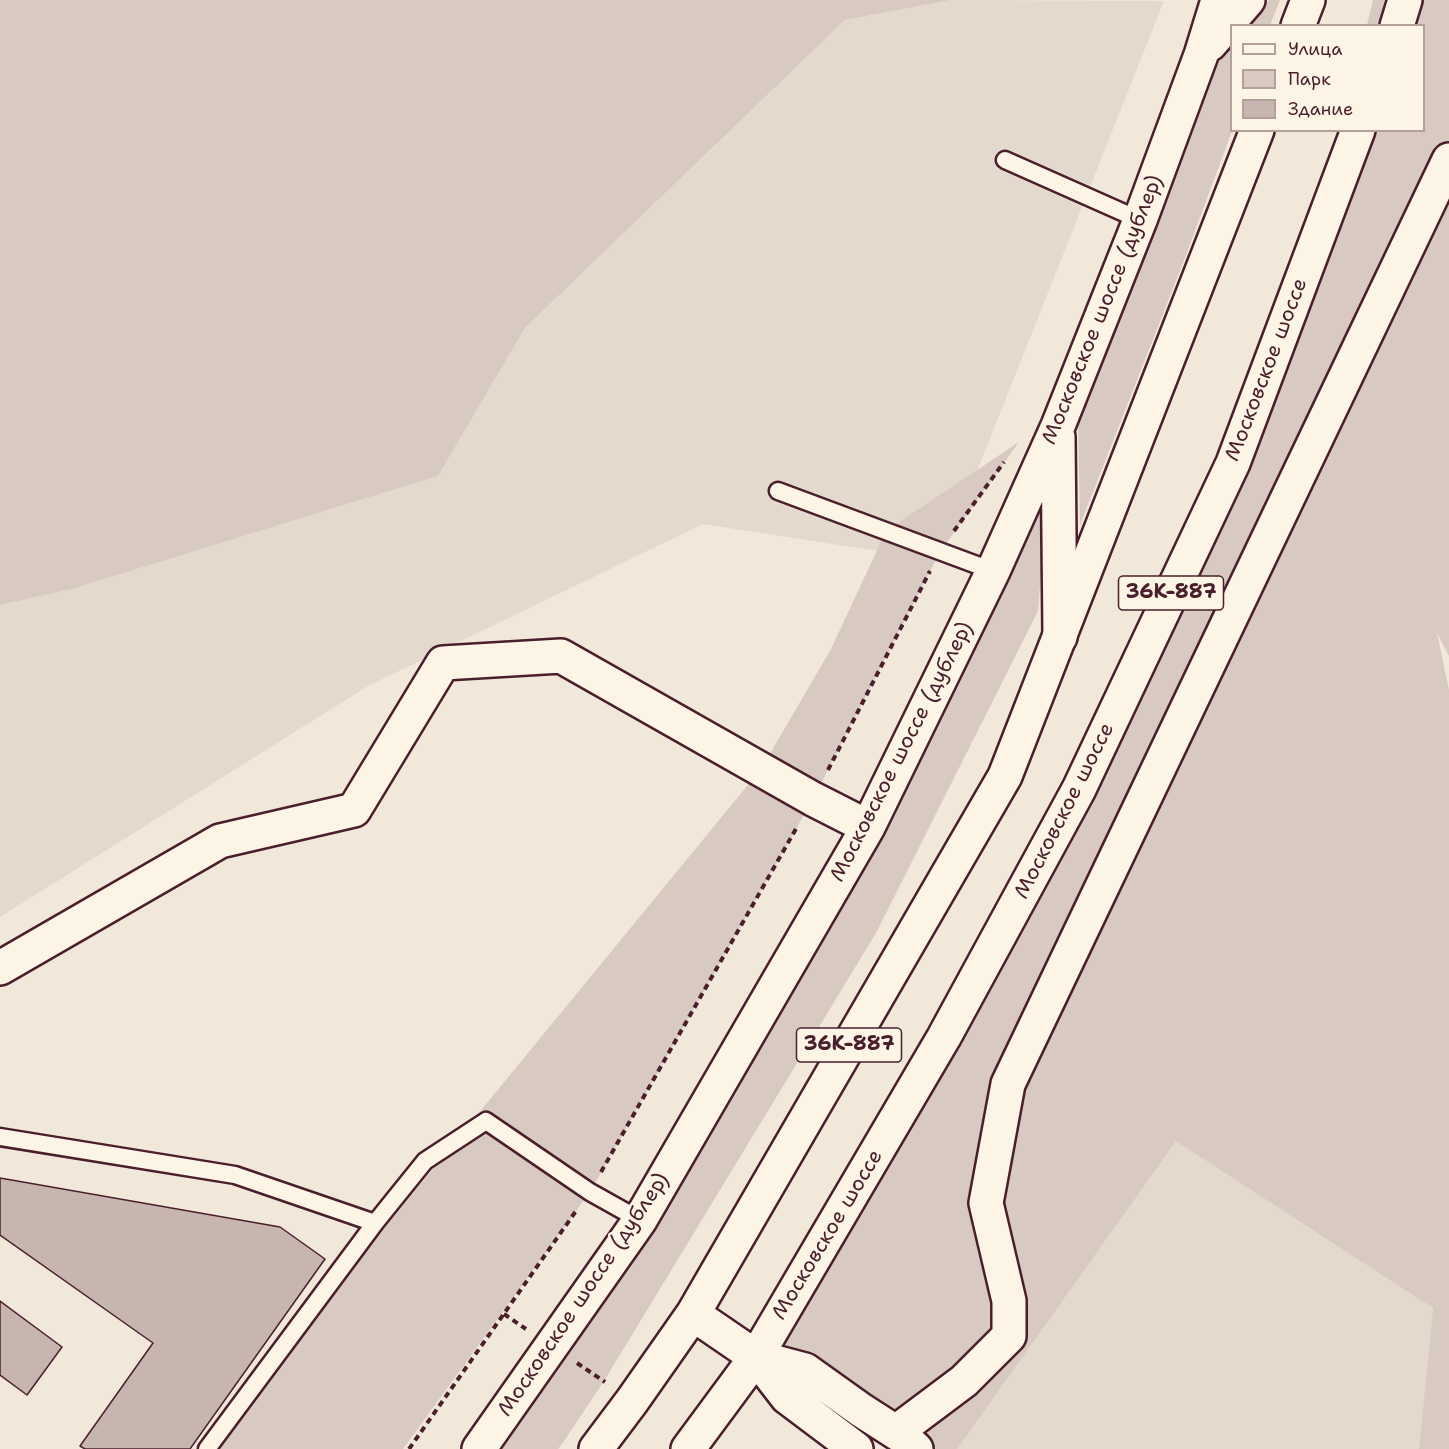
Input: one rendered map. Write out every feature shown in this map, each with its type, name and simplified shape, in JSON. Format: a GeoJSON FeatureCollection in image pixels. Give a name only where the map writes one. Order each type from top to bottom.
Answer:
{"type":"FeatureCollection","features":[{"type":"Feature","properties":{"kind":"street","name":"Московское шоссе (дублер)"},"geometry":{"type":"LineString","coordinates":[[479,1449],[640,1220],[868,827],[993,571],[1058,426],[1140,220],[1201,55],[1218,0]]}},
{"type":"Feature","properties":{"kind":"street"},"geometry":{"type":"LineString","coordinates":[[1201,55],[1248,0]]}},
{"type":"Feature","properties":{"kind":"street"},"geometry":{"type":"LineString","coordinates":[[1299,24],[1308,0]]}},
{"type":"Feature","properties":{"kind":"street"},"geometry":{"type":"LineString","coordinates":[[1398,24],[1406,0]]}},
{"type":"Feature","properties":{"kind":"street","name":"36К-887"},"geometry":{"type":"LineString","coordinates":[[596,1449],[693,1314],[1005,776],[1256,132]]}},
{"type":"Feature","properties":{"kind":"street","name":"Московское шоссе"},"geometry":{"type":"LineString","coordinates":[[688,1449],[756,1357],[945,1037],[1079,789],[1233,463],[1357,132]]}},
{"type":"Feature","properties":{"kind":"street"},"geometry":{"type":"LineString","coordinates":[[756,1357],[805,1370],[906,1441],[1010,1336],[1009,1301],[986,1203],[1008,1084],[1449,160]]}},
{"type":"Feature","properties":{"kind":"street"},"geometry":{"type":"LineString","coordinates":[[1058,426],[1060,637]]}},
{"type":"Feature","properties":{"kind":"street"},"geometry":{"type":"LineString","coordinates":[[0,968],[220,841],[354,810],[443,663],[561,656],[813,799],[868,827]]}},
{"type":"Feature","properties":{"kind":"street"},"geometry":{"type":"LineString","coordinates":[[693,1314],[756,1357],[787,1397],[845,1446]]}},
{"type":"Feature","properties":{"kind":"lane"},"geometry":{"type":"LineString","coordinates":[[1005,159],[1140,220]]}},
{"type":"Feature","properties":{"kind":"lane"},"geometry":{"type":"LineString","coordinates":[[778,491],[993,571]]}},
{"type":"Feature","properties":{"kind":"lane"},"geometry":{"type":"LineString","coordinates":[[207,1449],[375,1223],[425,1161],[486,1120],[590,1192],[640,1220]]}},
{"type":"Feature","properties":{"kind":"lane"},"geometry":{"type":"LineString","coordinates":[[0,1137],[235,1175],[375,1223]]}},
{"type":"Feature","properties":{"kind":"path"},"geometry":{"type":"LineString","coordinates":[[409,1449],[590,1192],[813,799],[940,552],[1006,460]]}},
{"type":"Feature","properties":{"kind":"shaded area"},"geometry":{"type":"Polygon","coordinates":[[[951,0],[1164,1],[977,471],[891,553],[703,524],[368,686],[0,917],[0,605],[72,589],[438,476],[525,328],[845,20],[951,0]]]}},
{"type":"Feature","properties":{"kind":"shaded area"},"geometry":{"type":"Polygon","coordinates":[[[1178,1136],[1433,1308],[1419,1449],[951,1449],[1178,1136]]]}},
{"type":"Feature","properties":{"kind":"green space"},"geometry":{"type":"Polygon","coordinates":[[[0,0],[951,0],[845,20],[525,328],[438,476],[72,589],[0,605],[0,0]]]}},
{"type":"Feature","properties":{"kind":"green space"},"geometry":{"type":"Polygon","coordinates":[[[1269,0],[1280,0],[1270,24],[1249,24],[1269,0]]]}},
{"type":"Feature","properties":{"kind":"green space"},"geometry":{"type":"Polygon","coordinates":[[[1373,0],[1449,0],[1449,656],[1437,633],[1449,690],[1449,1449],[1419,1449],[1433,1308],[1176,1141],[957,1449],[903,1449],[756,1357],[944,1037],[1294,299],[1339,132],[1425,132],[1425,24],[1367,24],[1373,0]]]}},
{"type":"Feature","properties":{"kind":"green space"},"geometry":{"type":"Polygon","coordinates":[[[1230,44],[1232,132],[1080,525],[1078,414],[1205,73],[1230,44]]]}},
{"type":"Feature","properties":{"kind":"green space"},"geometry":{"type":"Polygon","coordinates":[[[1019,442],[940,552],[813,799],[590,1192],[403,1449],[209,1449],[249,1393],[761,769],[831,649],[886,531],[1019,442]]]}},
{"type":"Feature","properties":{"kind":"green space"},"geometry":{"type":"Polygon","coordinates":[[[1048,484],[1038,611],[876,933],[604,1381],[564,1441],[558,1449],[500,1449],[623,1263],[1048,484]]]}},
{"type":"Feature","properties":{"kind":"building"},"geometry":{"type":"Polygon","coordinates":[[[0,1178],[280,1227],[325,1259],[190,1449],[85,1449],[80,1446],[153,1343],[0,1235],[0,1178]]]}},
{"type":"Feature","properties":{"kind":"building"},"geometry":{"type":"Polygon","coordinates":[[[0,1301],[62,1347],[27,1395],[0,1375],[0,1301]]]}}]}
